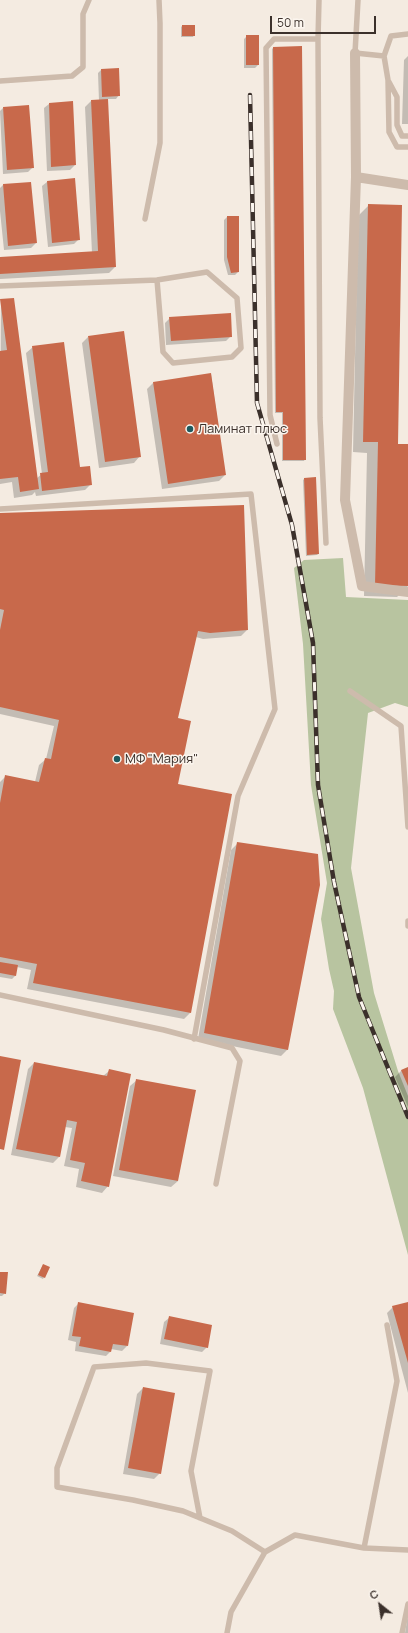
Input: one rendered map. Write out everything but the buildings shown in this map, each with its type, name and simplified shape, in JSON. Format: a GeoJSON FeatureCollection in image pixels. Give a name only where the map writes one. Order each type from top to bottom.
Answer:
{"type":"FeatureCollection","features":[{"type":"Feature","properties":{"kind":"street"},"geometry":{"type":"LineString","coordinates":[[355,52],[356,177],[345,500],[362,586],[408,592]]}},
{"type":"Feature","properties":{"kind":"street"},"geometry":{"type":"LineString","coordinates":[[356,177],[408,185]]}},
{"type":"Feature","properties":{"kind":"lane"},"geometry":{"type":"LineString","coordinates":[[0,81],[72,76],[83,67],[83,14],[89,0]]}},
{"type":"Feature","properties":{"kind":"lane"},"geometry":{"type":"LineString","coordinates":[[145,219],[160,143],[159,0]]}},
{"type":"Feature","properties":{"kind":"lane"},"geometry":{"type":"LineString","coordinates":[[319,0],[320,418],[326,543]]}},
{"type":"Feature","properties":{"kind":"lane"},"geometry":{"type":"LineString","coordinates":[[358,0],[355,52],[384,56]]}},
{"type":"Feature","properties":{"kind":"lane"},"geometry":{"type":"LineString","coordinates":[[408,34],[391,36],[384,56],[388,80],[389,132],[397,147],[408,147]]}},
{"type":"Feature","properties":{"kind":"lane"},"geometry":{"type":"LineString","coordinates":[[277,444],[270,414],[266,48],[274,39],[318,39]]}},
{"type":"Feature","properties":{"kind":"lane"},"geometry":{"type":"LineString","coordinates":[[388,80],[397,97],[397,125],[402,136],[408,136]]}},
{"type":"Feature","properties":{"kind":"lane"},"geometry":{"type":"LineString","coordinates":[[0,286],[157,280],[207,272],[237,298],[241,348],[232,358],[173,363],[163,352],[157,280]]}},
{"type":"Feature","properties":{"kind":"lane"},"geometry":{"type":"LineString","coordinates":[[0,509],[250,494],[275,709],[238,796],[194,1039]]}},
{"type":"Feature","properties":{"kind":"lane"},"geometry":{"type":"LineString","coordinates":[[350,691],[401,726],[408,827]]}},
{"type":"Feature","properties":{"kind":"lane"},"geometry":{"type":"LineString","coordinates":[[408,921],[408,926]]}},
{"type":"Feature","properties":{"kind":"lane"},"geometry":{"type":"LineString","coordinates":[[0,995],[164,1030],[232,1048],[240,1061],[216,1184]]}},
{"type":"Feature","properties":{"kind":"lane"},"geometry":{"type":"LineString","coordinates":[[364,1548],[397,1381],[386,1325]]}},
{"type":"Feature","properties":{"kind":"lane"},"geometry":{"type":"LineString","coordinates":[[200,1518],[192,1471],[210,1371],[146,1363],[94,1366],[57,1468],[57,1487],[133,1500],[183,1511],[200,1518],[232,1531],[265,1552]]}},
{"type":"Feature","properties":{"kind":"lane"},"geometry":{"type":"LineString","coordinates":[[226,1633],[231,1612],[265,1552],[295,1535],[364,1548],[408,1550]]}},
{"type":"Feature","properties":{"kind":"lane"},"geometry":{"type":"LineString","coordinates":[[402,1633],[408,1604]]}},
{"type":"Feature","properties":{"kind":"green space"},"geometry":{"type":"Polygon","coordinates":[[[343,558],[346,597],[408,600],[408,707],[395,703],[368,713],[351,868],[374,993],[398,1071],[408,1096],[408,1255],[363,1088],[333,1009],[334,991],[321,919],[327,883],[311,785],[303,644],[294,568],[304,560],[343,558]]]}},
{"type":"Feature","properties":{"kind":"railway"},"geometry":{"type":"LineString","coordinates":[[250,95],[257,403],[292,525],[313,643],[318,785],[334,882],[359,997],[408,1117]]}},
{"type":"Feature","properties":{"kind":"place","name":"Ламинат плюс"},"geometry":{"type":"Point","coordinates":[190,429]}},
{"type":"Feature","properties":{"kind":"place","name":"МФ \"Мария\""},"geometry":{"type":"Point","coordinates":[117,759]}}]}
